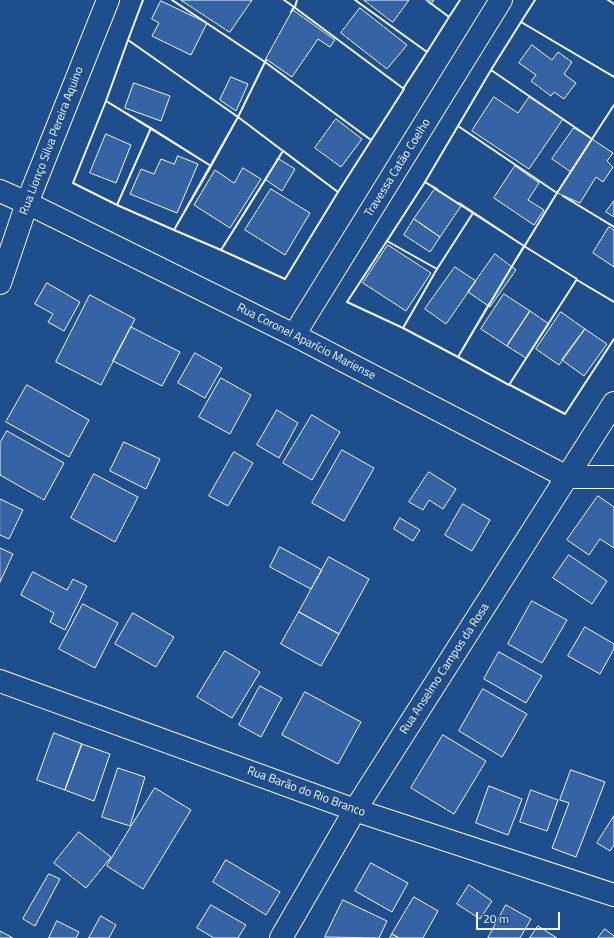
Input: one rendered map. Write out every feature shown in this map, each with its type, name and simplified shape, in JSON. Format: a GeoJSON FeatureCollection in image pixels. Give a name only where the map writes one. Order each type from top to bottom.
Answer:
{"type":"FeatureCollection","features":[{"type":"Feature","properties":{"kind":"street","name":"Rua Lionço Silva Pereira Aquino"},"geometry":{"type":"LineString","coordinates":[[0,283],[27,203],[108,0]]}},
{"type":"Feature","properties":{"kind":"street","name":"Travessa Catão Coelho"},"geometry":{"type":"LineString","coordinates":[[294,335],[502,0]]}},
{"type":"Feature","properties":{"kind":"street","name":"Rua Coronel Aparício Mariense"},"geometry":{"type":"LineString","coordinates":[[0,191],[294,335],[568,477],[614,477]]}},
{"type":"Feature","properties":{"kind":"street","name":"Rua Anselmo Campos da Rosa"},"geometry":{"type":"LineString","coordinates":[[281,938],[355,810],[614,404]]}},
{"type":"Feature","properties":{"kind":"street","name":"Rua Barão do Rio Branco"},"geometry":{"type":"LineString","coordinates":[[0,681],[355,810],[614,896]]}},
{"type":"Feature","properties":{"kind":"building"},"geometry":{"type":"Polygon","coordinates":[[[181,0],[252,0],[230,32],[181,0]]]}},
{"type":"Feature","properties":{"kind":"building"},"geometry":{"type":"Polygon","coordinates":[[[364,0],[409,0],[393,22],[364,0]]]}},
{"type":"Feature","properties":{"kind":"building"},"geometry":{"type":"Polygon","coordinates":[[[426,0],[434,0],[431,4],[426,0]]]}},
{"type":"Feature","properties":{"kind":"building"},"geometry":{"type":"Polygon","coordinates":[[[161,1],[207,23],[191,55],[152,36],[159,23],[152,19],[161,1]]]}},
{"type":"Feature","properties":{"kind":"building"},"geometry":{"type":"Polygon","coordinates":[[[360,8],[407,45],[387,69],[341,33],[360,8]]]}},
{"type":"Feature","properties":{"kind":"building"},"geometry":{"type":"Polygon","coordinates":[[[293,10],[335,40],[330,47],[318,39],[292,77],[266,59],[293,10]]]}},
{"type":"Feature","properties":{"kind":"building"},"geometry":{"type":"Polygon","coordinates":[[[532,45],[552,60],[558,52],[572,62],[564,74],[576,83],[564,99],[554,92],[551,96],[531,81],[536,75],[519,63],[532,45]]]}},
{"type":"Feature","properties":{"kind":"building"},"geometry":{"type":"Polygon","coordinates":[[[231,77],[248,84],[236,111],[220,100],[231,77]]]}},
{"type":"Feature","properties":{"kind":"building"},"geometry":{"type":"Polygon","coordinates":[[[134,83],[170,96],[161,121],[125,108],[134,83]]]}},
{"type":"Feature","properties":{"kind":"building"},"geometry":{"type":"Polygon","coordinates":[[[494,97],[518,113],[529,97],[563,119],[529,169],[472,131],[494,97]]]}},
{"type":"Feature","properties":{"kind":"building"},"geometry":{"type":"Polygon","coordinates":[[[336,119],[362,139],[341,167],[315,148],[336,119]]]}},
{"type":"Feature","properties":{"kind":"building"},"geometry":{"type":"Polygon","coordinates":[[[574,128],[592,139],[571,172],[552,159],[574,128]]]}},
{"type":"Feature","properties":{"kind":"building"},"geometry":{"type":"Polygon","coordinates":[[[106,134],[131,145],[116,183],[90,173],[106,134]]]}},
{"type":"Feature","properties":{"kind":"building"},"geometry":{"type":"Polygon","coordinates":[[[592,139],[613,153],[607,161],[613,167],[603,182],[596,177],[580,203],[557,193],[592,139]]]}},
{"type":"Feature","properties":{"kind":"building"},"geometry":{"type":"Polygon","coordinates":[[[178,156],[198,164],[177,213],[130,194],[141,169],[154,174],[161,159],[174,164],[178,156]]]}},
{"type":"Feature","properties":{"kind":"building"},"geometry":{"type":"Polygon","coordinates":[[[279,159],[295,169],[282,191],[266,180],[279,159]]]}},
{"type":"Feature","properties":{"kind":"building"},"geometry":{"type":"Polygon","coordinates":[[[515,166],[539,183],[528,200],[544,210],[534,225],[494,198],[515,166]]]}},
{"type":"Feature","properties":{"kind":"building"},"geometry":{"type":"Polygon","coordinates":[[[243,168],[261,179],[230,228],[194,205],[215,170],[234,183],[243,168]]]}},
{"type":"Feature","properties":{"kind":"building"},"geometry":{"type":"Polygon","coordinates":[[[271,189],[310,213],[285,255],[245,230],[271,189]]]}},
{"type":"Feature","properties":{"kind":"building"},"geometry":{"type":"Polygon","coordinates":[[[435,189],[461,206],[440,237],[414,219],[435,189]]]}},
{"type":"Feature","properties":{"kind":"building"},"geometry":{"type":"Polygon","coordinates":[[[614,201],[614,217],[606,212],[614,201]]]}},
{"type":"Feature","properties":{"kind":"building"},"geometry":{"type":"Polygon","coordinates":[[[414,219],[440,237],[430,252],[404,235],[414,219]]]}},
{"type":"Feature","properties":{"kind":"building"},"geometry":{"type":"Polygon","coordinates":[[[609,227],[614,230],[614,267],[593,253],[609,227]]]}},
{"type":"Feature","properties":{"kind":"building"},"geometry":{"type":"Polygon","coordinates":[[[388,245],[431,273],[406,311],[363,283],[388,245]]]}},
{"type":"Feature","properties":{"kind":"building"},"geometry":{"type":"Polygon","coordinates":[[[495,254],[516,270],[490,307],[468,292],[495,254]]]}},
{"type":"Feature","properties":{"kind":"building"},"geometry":{"type":"Polygon","coordinates":[[[455,267],[476,281],[446,324],[425,309],[455,267]]]}},
{"type":"Feature","properties":{"kind":"building"},"geometry":{"type":"Polygon","coordinates":[[[47,283],[80,302],[64,331],[48,322],[53,314],[35,304],[47,283]]]}},
{"type":"Feature","properties":{"kind":"building"},"geometry":{"type":"Polygon","coordinates":[[[504,294],[530,311],[507,346],[481,329],[504,294]]]}},
{"type":"Feature","properties":{"kind":"building"},"geometry":{"type":"Polygon","coordinates":[[[90,295],[135,319],[101,385],[56,362],[90,295]]]}},
{"type":"Feature","properties":{"kind":"building"},"geometry":{"type":"Polygon","coordinates":[[[530,311],[549,324],[526,358],[507,346],[530,311]]]}},
{"type":"Feature","properties":{"kind":"building"},"geometry":{"type":"Polygon","coordinates":[[[561,312],[585,329],[559,365],[536,349],[561,312]]]}},
{"type":"Feature","properties":{"kind":"building"},"geometry":{"type":"Polygon","coordinates":[[[131,327],[180,352],[162,386],[113,361],[131,327]]]}},
{"type":"Feature","properties":{"kind":"building"},"geometry":{"type":"Polygon","coordinates":[[[585,329],[607,344],[584,376],[562,360],[585,329]]]}},
{"type":"Feature","properties":{"kind":"building"},"geometry":{"type":"Polygon","coordinates":[[[195,353],[222,368],[205,398],[178,383],[195,353]]]}},
{"type":"Feature","properties":{"kind":"building"},"geometry":{"type":"Polygon","coordinates":[[[221,378],[251,395],[230,434],[199,417],[221,378]]]}},
{"type":"Feature","properties":{"kind":"building"},"geometry":{"type":"Polygon","coordinates":[[[27,385],[89,420],[69,457],[6,422],[27,385]]]}},
{"type":"Feature","properties":{"kind":"building"},"geometry":{"type":"Polygon","coordinates":[[[277,410],[298,423],[279,458],[257,445],[277,410]]]}},
{"type":"Feature","properties":{"kind":"building"},"geometry":{"type":"Polygon","coordinates":[[[312,415],[340,432],[312,480],[283,463],[312,415]]]}},
{"type":"Feature","properties":{"kind":"building"},"geometry":{"type":"Polygon","coordinates":[[[7,431],[64,463],[44,500],[0,475],[0,443],[7,431]]]}},
{"type":"Feature","properties":{"kind":"building"},"geometry":{"type":"Polygon","coordinates":[[[124,442],[160,459],[146,489],[110,471],[124,442]]]}},
{"type":"Feature","properties":{"kind":"building"},"geometry":{"type":"Polygon","coordinates":[[[342,450],[374,468],[344,521],[312,503],[342,450]]]}},
{"type":"Feature","properties":{"kind":"building"},"geometry":{"type":"Polygon","coordinates":[[[234,452],[253,463],[228,506],[209,496],[234,452]]]}},
{"type":"Feature","properties":{"kind":"building"},"geometry":{"type":"Polygon","coordinates":[[[429,472],[456,489],[443,509],[429,500],[423,510],[409,502],[429,472]]]}},
{"type":"Feature","properties":{"kind":"building"},"geometry":{"type":"Polygon","coordinates":[[[94,474],[138,497],[115,542],[71,518],[94,474]]]}},
{"type":"Feature","properties":{"kind":"building"},"geometry":{"type":"Polygon","coordinates":[[[598,496],[614,507],[614,548],[600,539],[589,555],[567,540],[598,496]]]}},
{"type":"Feature","properties":{"kind":"building"},"geometry":{"type":"Polygon","coordinates":[[[0,499],[23,510],[9,539],[0,535],[0,499]]]}},
{"type":"Feature","properties":{"kind":"building"},"geometry":{"type":"Polygon","coordinates":[[[463,504],[490,520],[472,551],[445,535],[463,504]]]}},
{"type":"Feature","properties":{"kind":"building"},"geometry":{"type":"Polygon","coordinates":[[[400,518],[420,530],[413,541],[394,529],[400,518]]]}},
{"type":"Feature","properties":{"kind":"building"},"geometry":{"type":"Polygon","coordinates":[[[280,547],[322,570],[311,589],[270,567],[280,547]]]}},
{"type":"Feature","properties":{"kind":"building"},"geometry":{"type":"Polygon","coordinates":[[[0,548],[13,554],[0,582],[0,548]]]}},
{"type":"Feature","properties":{"kind":"building"},"geometry":{"type":"Polygon","coordinates":[[[569,555],[607,581],[592,604],[553,578],[569,555]]]}},
{"type":"Feature","properties":{"kind":"building"},"geometry":{"type":"Polygon","coordinates":[[[329,557],[369,579],[339,634],[299,612],[329,557]]]}},
{"type":"Feature","properties":{"kind":"building"},"geometry":{"type":"Polygon","coordinates":[[[33,572],[67,590],[73,579],[87,586],[65,630],[50,622],[54,613],[21,595],[33,572]]]}},
{"type":"Feature","properties":{"kind":"building"},"geometry":{"type":"Polygon","coordinates":[[[532,601],[567,620],[542,663],[508,644],[532,601]]]}},
{"type":"Feature","properties":{"kind":"building"},"geometry":{"type":"Polygon","coordinates":[[[83,604],[118,623],[95,668],[59,649],[83,604]]]}},
{"type":"Feature","properties":{"kind":"building"},"geometry":{"type":"Polygon","coordinates":[[[299,612],[339,634],[321,666],[281,644],[299,612]]]}},
{"type":"Feature","properties":{"kind":"building"},"geometry":{"type":"Polygon","coordinates":[[[133,613],[174,637],[156,667],[115,644],[133,613]]]}},
{"type":"Feature","properties":{"kind":"building"},"geometry":{"type":"Polygon","coordinates":[[[585,627],[614,644],[614,649],[600,674],[568,656],[585,627]]]}},
{"type":"Feature","properties":{"kind":"building"},"geometry":{"type":"Polygon","coordinates":[[[225,651],[260,672],[232,718],[197,697],[225,651]]]}},
{"type":"Feature","properties":{"kind":"building"},"geometry":{"type":"Polygon","coordinates":[[[499,652],[542,676],[526,703],[484,679],[499,652]]]}},
{"type":"Feature","properties":{"kind":"building"},"geometry":{"type":"Polygon","coordinates":[[[260,686],[282,698],[261,737],[239,725],[260,686]]]}},
{"type":"Feature","properties":{"kind":"building"},"geometry":{"type":"Polygon","coordinates":[[[483,689],[527,714],[502,757],[459,731],[483,689]]]}},
{"type":"Feature","properties":{"kind":"building"},"geometry":{"type":"Polygon","coordinates":[[[305,692],[361,722],[338,764],[282,735],[305,692]]]}},
{"type":"Feature","properties":{"kind":"building"},"geometry":{"type":"Polygon","coordinates":[[[54,733],[82,744],[65,790],[37,780],[54,733]]]}},
{"type":"Feature","properties":{"kind":"building"},"geometry":{"type":"Polygon","coordinates":[[[443,735],[486,761],[454,814],[411,788],[443,735]]]}},
{"type":"Feature","properties":{"kind":"building"},"geometry":{"type":"Polygon","coordinates":[[[82,744],[110,754],[94,801],[65,790],[82,744]]]}},
{"type":"Feature","properties":{"kind":"building"},"geometry":{"type":"Polygon","coordinates":[[[118,768],[145,777],[130,826],[102,817],[118,768]]]}},
{"type":"Feature","properties":{"kind":"building"},"geometry":{"type":"Polygon","coordinates":[[[571,770],[605,782],[576,857],[552,848],[569,803],[560,800],[571,770]]]}},
{"type":"Feature","properties":{"kind":"building"},"geometry":{"type":"Polygon","coordinates":[[[489,786],[522,799],[508,835],[476,823],[489,786]]]}},
{"type":"Feature","properties":{"kind":"building"},"geometry":{"type":"Polygon","coordinates":[[[155,788],[191,810],[143,889],[107,866],[155,788]]]}},
{"type":"Feature","properties":{"kind":"building"},"geometry":{"type":"Polygon","coordinates":[[[531,790],[558,800],[547,831],[520,822],[531,790]]]}},
{"type":"Feature","properties":{"kind":"building"},"geometry":{"type":"Polygon","coordinates":[[[614,816],[614,845],[610,851],[597,843],[614,816]]]}},
{"type":"Feature","properties":{"kind":"building"},"geometry":{"type":"Polygon","coordinates":[[[79,832],[111,857],[86,888],[54,863],[79,832]]]}},
{"type":"Feature","properties":{"kind":"building"},"geometry":{"type":"Polygon","coordinates":[[[226,860],[280,892],[266,915],[213,882],[226,860]]]}},
{"type":"Feature","properties":{"kind":"building"},"geometry":{"type":"Polygon","coordinates":[[[371,863],[408,883],[392,912],[355,891],[371,863]]]}},
{"type":"Feature","properties":{"kind":"building"},"geometry":{"type":"Polygon","coordinates":[[[49,874],[60,879],[35,926],[23,919],[49,874]]]}},
{"type":"Feature","properties":{"kind":"building"},"geometry":{"type":"Polygon","coordinates":[[[469,885],[492,901],[480,919],[457,904],[469,885]]]}},
{"type":"Feature","properties":{"kind":"building"},"geometry":{"type":"Polygon","coordinates":[[[414,897],[438,911],[423,938],[399,938],[392,934],[414,897]]]}},
{"type":"Feature","properties":{"kind":"building"},"geometry":{"type":"Polygon","coordinates":[[[343,900],[387,921],[379,938],[325,937],[343,900]]]}},
{"type":"Feature","properties":{"kind":"building"},"geometry":{"type":"Polygon","coordinates":[[[211,905],[246,925],[238,938],[214,938],[197,928],[211,905]]]}},
{"type":"Feature","properties":{"kind":"building"},"geometry":{"type":"Polygon","coordinates":[[[506,905],[531,919],[520,938],[488,938],[506,905]]]}},
{"type":"Feature","properties":{"kind":"building"},"geometry":{"type":"Polygon","coordinates":[[[101,916],[116,925],[109,938],[89,938],[101,916]]]}},
{"type":"Feature","properties":{"kind":"building"},"geometry":{"type":"Polygon","coordinates":[[[57,921],[79,932],[76,938],[49,938],[57,921]]]}},
{"type":"Feature","properties":{"kind":"building"},"geometry":{"type":"Polygon","coordinates":[[[538,926],[557,938],[530,938],[538,926]]]}},
{"type":"Feature","properties":{"kind":"building"},"geometry":{"type":"Polygon","coordinates":[[[605,929],[614,936],[614,938],[598,938],[605,929]]]}},
{"type":"Feature","properties":{"kind":"building"},"geometry":{"type":"Polygon","coordinates":[[[0,931],[13,938],[0,938],[0,931]]]}},
{"type":"Feature","properties":{"kind":"building"},"geometry":{"type":"Polygon","coordinates":[[[392,934],[399,938],[390,938],[392,934]]]}},
{"type":"Feature","properties":{"kind":"wall"},"geometry":{"type":"LineString","coordinates":[[128,40],[143,0]]}},
{"type":"Feature","properties":{"kind":"wall"},"geometry":{"type":"LineString","coordinates":[[172,0],[265,62],[238,117],[174,230],[221,250],[267,177]]}},
{"type":"Feature","properties":{"kind":"wall"},"geometry":{"type":"LineString","coordinates":[[284,0],[294,7]]}},
{"type":"Feature","properties":{"kind":"wall"},"geometry":{"type":"LineString","coordinates":[[295,7],[297,0]]}},
{"type":"Feature","properties":{"kind":"wall"},"geometry":{"type":"LineString","coordinates":[[355,0],[427,52],[403,89]]}},
{"type":"Feature","properties":{"kind":"wall"},"geometry":{"type":"LineString","coordinates":[[448,16],[449,17],[460,0]]}},
{"type":"Feature","properties":{"kind":"wall"},"geometry":{"type":"LineString","coordinates":[[523,23],[521,22],[535,0]]}},
{"type":"Feature","properties":{"kind":"wall"},"geometry":{"type":"LineString","coordinates":[[608,0],[614,4]]}},
{"type":"Feature","properties":{"kind":"wall"},"geometry":{"type":"LineString","coordinates":[[426,51],[427,52],[449,17],[429,2]]}},
{"type":"Feature","properties":{"kind":"wall"},"geometry":{"type":"LineString","coordinates":[[282,150],[338,192],[404,89],[294,7],[291,12]]}},
{"type":"Feature","properties":{"kind":"wall"},"geometry":{"type":"LineString","coordinates":[[492,71],[491,70],[521,22],[614,77]]}},
{"type":"Feature","properties":{"kind":"wall"},"geometry":{"type":"LineString","coordinates":[[238,117],[211,166],[106,101],[128,40],[238,117],[283,151],[277,160]]}},
{"type":"Feature","properties":{"kind":"wall"},"geometry":{"type":"LineString","coordinates":[[266,60],[265,62],[371,140]]}},
{"type":"Feature","properties":{"kind":"wall"},"geometry":{"type":"LineString","coordinates":[[265,62],[371,140]]}},
{"type":"Feature","properties":{"kind":"wall"},"geometry":{"type":"LineString","coordinates":[[491,70],[592,139],[557,193],[458,126],[491,70]]}},
{"type":"Feature","properties":{"kind":"wall"},"geometry":{"type":"LineString","coordinates":[[106,101],[151,128],[117,205],[73,183],[106,101]]}},
{"type":"Feature","properties":{"kind":"wall"},"geometry":{"type":"LineString","coordinates":[[592,139],[614,105]]}},
{"type":"Feature","properties":{"kind":"wall"},"geometry":{"type":"LineString","coordinates":[[437,189],[425,182],[458,126],[557,193],[511,268]]}},
{"type":"Feature","properties":{"kind":"wall"},"geometry":{"type":"LineString","coordinates":[[151,128],[211,166],[174,230],[117,205],[151,128]]}},
{"type":"Feature","properties":{"kind":"wall"},"geometry":{"type":"LineString","coordinates":[[283,151],[338,192],[285,279],[221,250],[283,151]]}},
{"type":"Feature","properties":{"kind":"wall"},"geometry":{"type":"LineString","coordinates":[[425,182],[473,213],[437,269],[387,241],[425,182]]}},
{"type":"Feature","properties":{"kind":"wall"},"geometry":{"type":"LineString","coordinates":[[563,196],[614,227]]}},
{"type":"Feature","properties":{"kind":"wall"},"geometry":{"type":"LineString","coordinates":[[459,203],[524,246]]}},
{"type":"Feature","properties":{"kind":"wall"},"geometry":{"type":"LineString","coordinates":[[489,304],[458,357],[403,328],[437,269],[473,213],[524,246]]}},
{"type":"Feature","properties":{"kind":"wall"},"geometry":{"type":"LineString","coordinates":[[387,241],[437,269],[403,328],[347,302],[387,241]]}},
{"type":"Feature","properties":{"kind":"wall"},"geometry":{"type":"LineString","coordinates":[[524,246],[577,279],[509,385],[458,357],[524,246]]}},
{"type":"Feature","properties":{"kind":"wall"},"geometry":{"type":"LineString","coordinates":[[577,280],[614,302]]}},
{"type":"Feature","properties":{"kind":"wall"},"geometry":{"type":"LineString","coordinates":[[510,385],[565,414],[614,339]]}}]}
